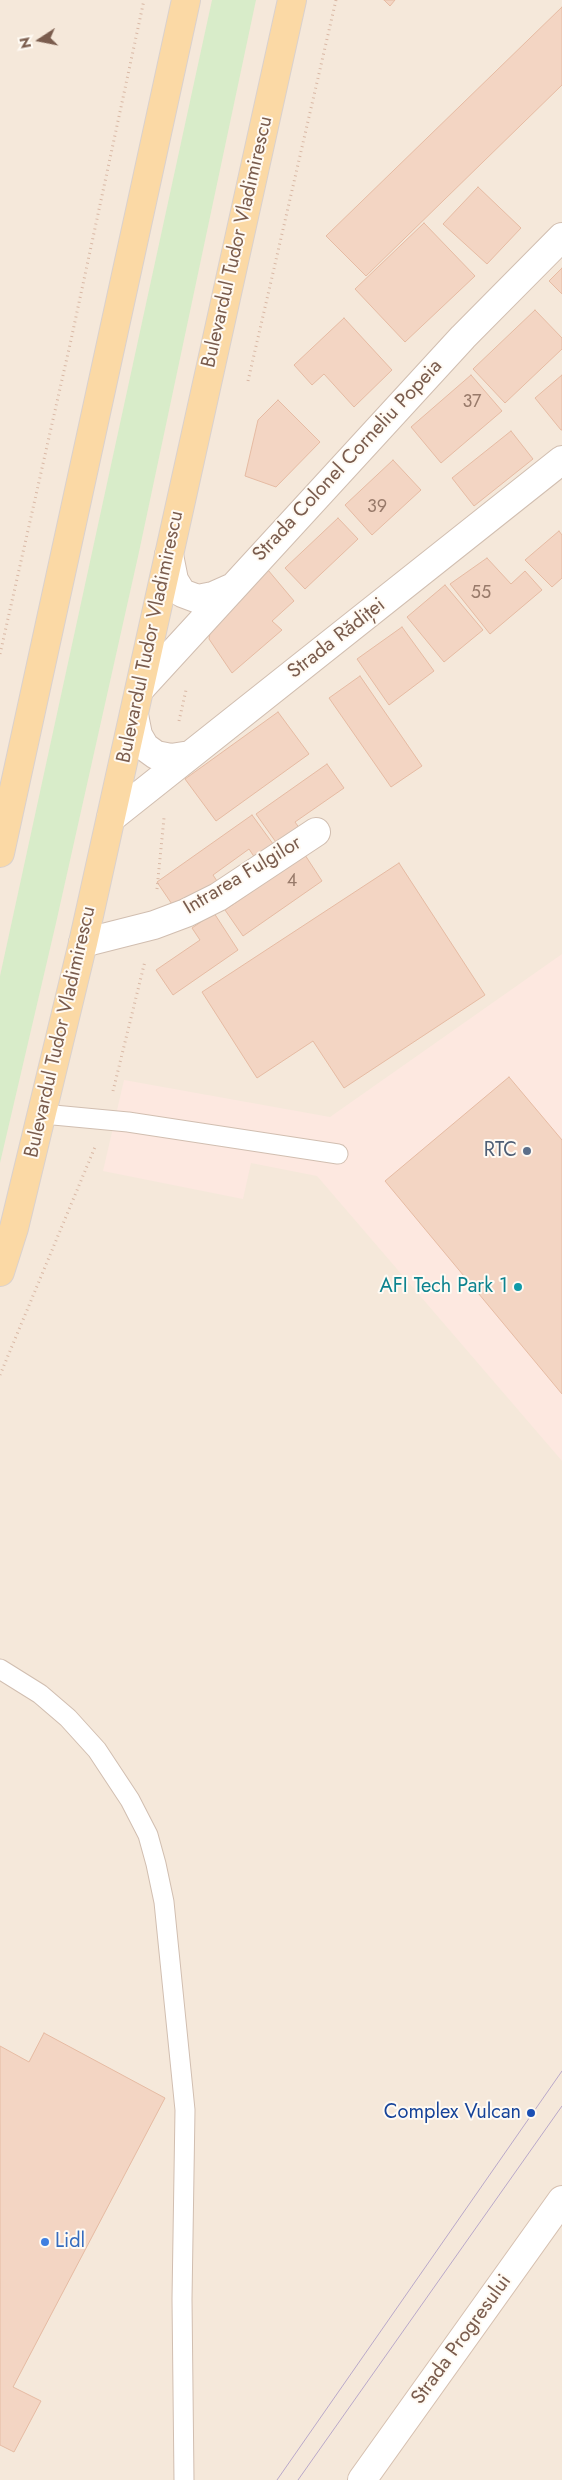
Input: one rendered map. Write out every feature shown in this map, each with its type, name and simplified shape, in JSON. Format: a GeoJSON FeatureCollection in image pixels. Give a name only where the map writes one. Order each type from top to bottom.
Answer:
{"type":"FeatureCollection","features":[{"type":"Feature","properties":{"kind":"main road"},"geometry":{"type":"LineString","coordinates":[[0,852],[186,0]]}},
{"type":"Feature","properties":{"kind":"main road","name":"Bulevardul Tudor Vladimirescu"},"geometry":{"type":"LineString","coordinates":[[0,1272],[14,1228],[43,1114],[83,943],[292,0]]}},
{"type":"Feature","properties":{"kind":"street","name":"Strada Colonel Corneliu Popeia"},"geometry":{"type":"LineString","coordinates":[[140,689],[463,337],[562,237]]}},
{"type":"Feature","properties":{"kind":"street","name":"Strada Rădiței"},"geometry":{"type":"LineString","coordinates":[[111,818],[177,762],[562,460]]}},
{"type":"Feature","properties":{"kind":"street"},"geometry":{"type":"LineString","coordinates":[[169,555],[174,580],[182,593],[198,599],[231,588]]}},
{"type":"Feature","properties":{"kind":"street"},"geometry":{"type":"LineString","coordinates":[[134,716],[138,735],[146,747],[156,755],[177,762]]}},
{"type":"Feature","properties":{"kind":"street","name":"Intrarea Fulgilor"},"geometry":{"type":"LineString","coordinates":[[83,943],[154,924],[186,913],[218,897],[316,832]]}},
{"type":"Feature","properties":{"kind":"street","name":"Strada Progresului"},"geometry":{"type":"LineString","coordinates":[[362,2480],[562,2200]]}},
{"type":"Feature","properties":{"kind":"lane"},"geometry":{"type":"LineString","coordinates":[[43,1114],[106,1120],[338,1154]]}},
{"type":"Feature","properties":{"kind":"lane"},"geometry":{"type":"LineString","coordinates":[[0,1669],[40,1694],[68,1718],[91,1743],[130,1800],[148,1835],[164,1902],[185,2110],[182,2299],[184,2480]]}},
{"type":"Feature","properties":{"kind":"path"},"geometry":{"type":"LineString","coordinates":[[0,654],[71,340],[144,0]]}},
{"type":"Feature","properties":{"kind":"path"},"geometry":{"type":"LineString","coordinates":[[248,381],[336,0]]}},
{"type":"Feature","properties":{"kind":"path"},"geometry":{"type":"LineString","coordinates":[[0,1375],[106,1120],[154,924],[187,687]]}},
{"type":"Feature","properties":{"kind":"shaded area"},"geometry":{"type":"Polygon","coordinates":[[[0,0],[562,0],[562,2480],[0,2480],[0,0]]]}},
{"type":"Feature","properties":{"kind":"shaded area"},"geometry":{"type":"Polygon","coordinates":[[[562,954],[562,1461],[317,1176],[251,1163],[243,1199],[103,1171],[124,1080],[330,1117],[562,954]]]}},
{"type":"Feature","properties":{"kind":"green space"},"geometry":{"type":"Polygon","coordinates":[[[212,0],[256,0],[139,552],[0,1163],[0,976],[212,0]]]}},
{"type":"Feature","properties":{"kind":"building"},"geometry":{"type":"Polygon","coordinates":[[[384,0],[395,0],[390,6],[384,0]]]}},
{"type":"Feature","properties":{"kind":"building"},"geometry":{"type":"Polygon","coordinates":[[[562,7],[562,85],[366,276],[326,236],[562,7]]]}},
{"type":"Feature","properties":{"kind":"building"},"geometry":{"type":"Polygon","coordinates":[[[478,187],[521,228],[487,264],[443,224],[478,187]]]}},
{"type":"Feature","properties":{"kind":"building"},"geometry":{"type":"Polygon","coordinates":[[[424,223],[475,276],[405,342],[355,289],[424,223]]]}},
{"type":"Feature","properties":{"kind":"building"},"geometry":{"type":"Polygon","coordinates":[[[562,268],[562,294],[549,281],[562,268]]]}},
{"type":"Feature","properties":{"kind":"building"},"geometry":{"type":"Polygon","coordinates":[[[535,310],[562,338],[562,349],[505,403],[473,369],[535,310]]]}},
{"type":"Feature","properties":{"kind":"building"},"geometry":{"type":"Polygon","coordinates":[[[344,318],[392,370],[354,407],[324,374],[312,385],[294,365],[344,318]]]}},
{"type":"Feature","properties":{"kind":"building"},"geometry":{"type":"Polygon","coordinates":[[[471,375],[502,411],[441,463],[411,427],[471,375]]]}},
{"type":"Feature","properties":{"kind":"building"},"geometry":{"type":"Polygon","coordinates":[[[562,375],[562,430],[561,430],[535,398],[562,375]]]}},
{"type":"Feature","properties":{"kind":"building"},"geometry":{"type":"Polygon","coordinates":[[[278,400],[320,442],[276,487],[245,476],[258,420],[278,400]]]}},
{"type":"Feature","properties":{"kind":"building"},"geometry":{"type":"Polygon","coordinates":[[[511,431],[533,459],[474,506],[452,478],[511,431]]]}},
{"type":"Feature","properties":{"kind":"building"},"geometry":{"type":"Polygon","coordinates":[[[393,460],[421,490],[372,535],[345,505],[393,460]]]}},
{"type":"Feature","properties":{"kind":"building"},"geometry":{"type":"Polygon","coordinates":[[[338,518],[358,539],[305,589],[285,568],[338,518]]]}},
{"type":"Feature","properties":{"kind":"building"},"geometry":{"type":"Polygon","coordinates":[[[559,531],[562,535],[562,578],[552,587],[525,560],[559,531]]]}},
{"type":"Feature","properties":{"kind":"building"},"geometry":{"type":"Polygon","coordinates":[[[487,558],[511,584],[525,571],[542,590],[490,634],[450,584],[487,558]]]}},
{"type":"Feature","properties":{"kind":"building"},"geometry":{"type":"Polygon","coordinates":[[[268,570],[294,601],[272,621],[282,630],[232,673],[209,639],[212,620],[268,570]]]}},
{"type":"Feature","properties":{"kind":"building"},"geometry":{"type":"Polygon","coordinates":[[[445,585],[483,630],[444,662],[407,617],[445,585]]]}},
{"type":"Feature","properties":{"kind":"building"},"geometry":{"type":"Polygon","coordinates":[[[402,627],[434,671],[389,705],[357,659],[402,627]]]}},
{"type":"Feature","properties":{"kind":"building"},"geometry":{"type":"Polygon","coordinates":[[[360,676],[422,766],[391,787],[329,698],[360,676]]]}},
{"type":"Feature","properties":{"kind":"building"},"geometry":{"type":"Polygon","coordinates":[[[278,712],[309,754],[216,821],[185,779],[278,712]]]}},
{"type":"Feature","properties":{"kind":"building"},"geometry":{"type":"Polygon","coordinates":[[[327,764],[344,788],[295,822],[300,829],[278,845],[256,814],[327,764]]]}},
{"type":"Feature","properties":{"kind":"building"},"geometry":{"type":"Polygon","coordinates":[[[252,815],[276,848],[257,861],[249,849],[213,875],[219,884],[178,913],[157,882],[252,815]]]}},
{"type":"Feature","properties":{"kind":"building"},"geometry":{"type":"Polygon","coordinates":[[[305,855],[322,881],[243,936],[225,910],[305,855]]]}},
{"type":"Feature","properties":{"kind":"building"},"geometry":{"type":"Polygon","coordinates":[[[399,863],[485,995],[344,1088],[313,1041],[257,1078],[202,992],[399,863]]]}},
{"type":"Feature","properties":{"kind":"building"},"geometry":{"type":"Polygon","coordinates":[[[214,913],[238,950],[173,995],[156,970],[200,940],[192,928],[214,913]]]}},
{"type":"Feature","properties":{"kind":"building","name":"AFI Tech Park 1"},"geometry":{"type":"Polygon","coordinates":[[[509,1077],[562,1140],[562,1394],[385,1181],[509,1077]]]}},
{"type":"Feature","properties":{"kind":"building","name":"Lidl"},"geometry":{"type":"Polygon","coordinates":[[[44,2033],[165,2098],[13,2387],[41,2401],[14,2452],[0,2445],[0,2046],[29,2062],[44,2033]]]}},
{"type":"Feature","properties":{"kind":"tram line"},"geometry":{"type":"LineString","coordinates":[[277,2480],[562,2071]]}},
{"type":"Feature","properties":{"kind":"tram line"},"geometry":{"type":"LineString","coordinates":[[298,2480],[562,2106]]}},
{"type":"Feature","properties":{"kind":"place","name":"RTC"},"geometry":{"type":"Point","coordinates":[527,1151]}},
{"type":"Feature","properties":{"kind":"place","name":"AFI Tech Park 1"},"geometry":{"type":"Point","coordinates":[518,1287]}},
{"type":"Feature","properties":{"kind":"place","name":"Complex Vulcan"},"geometry":{"type":"Point","coordinates":[531,2113]}},
{"type":"Feature","properties":{"kind":"place","name":"Lidl"},"geometry":{"type":"Point","coordinates":[45,2242]}}]}
